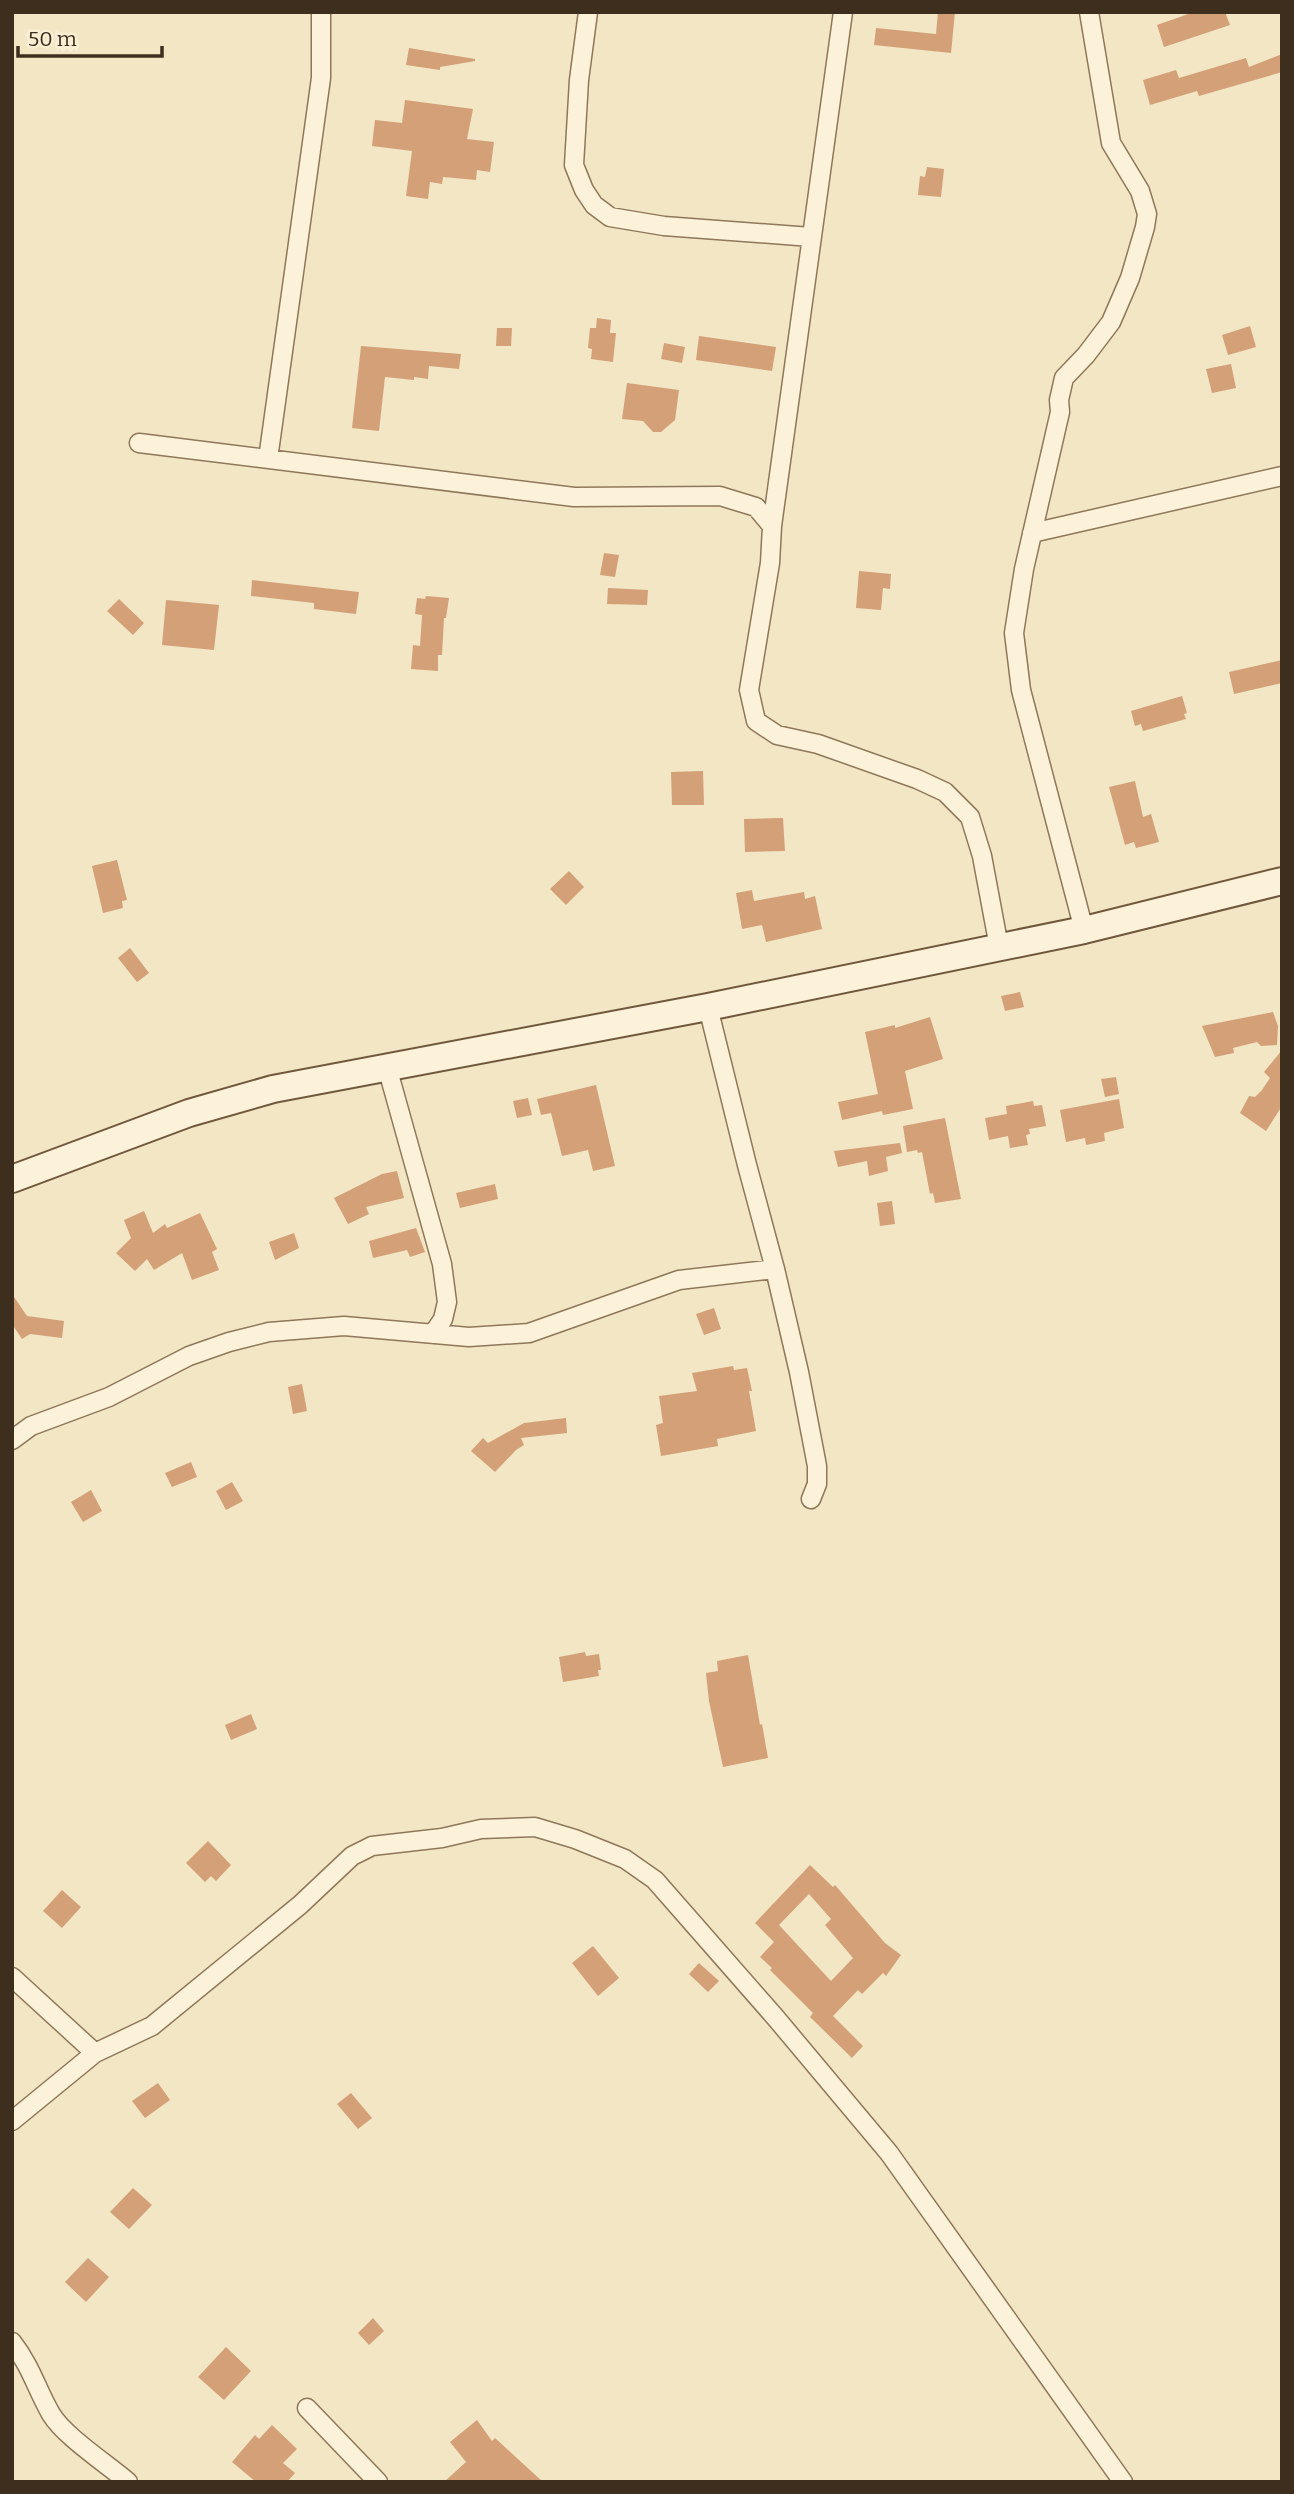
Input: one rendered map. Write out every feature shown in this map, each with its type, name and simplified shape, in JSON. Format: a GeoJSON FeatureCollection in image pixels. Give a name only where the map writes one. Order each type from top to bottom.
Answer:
{"type":"FeatureCollection","features":[{"type":"Feature","properties":{"kind":"street"},"geometry":{"type":"LineString","coordinates":[[268,459],[321,78],[321,12]]}},
{"type":"Feature","properties":{"kind":"street"},"geometry":{"type":"LineString","coordinates":[[588,12],[579,80],[574,166],[594,205],[610,217],[664,226],[811,237]]}},
{"type":"Feature","properties":{"kind":"street"},"geometry":{"type":"LineString","coordinates":[[843,12],[772,526],[771,563],[749,690],[756,721],[777,735],[818,744],[917,779],[945,792],[970,817],[982,856],[999,947]]}},
{"type":"Feature","properties":{"kind":"street"},"geometry":{"type":"LineString","coordinates":[[1084,930],[1020,678],[1014,633],[1065,378],[1111,322],[1130,278],[1147,214],[1140,191],[1111,143],[1089,12]]}},
{"type":"Feature","properties":{"kind":"street"},"geometry":{"type":"LineString","coordinates":[[139,443],[574,497],[720,496],[756,507],[772,526]]}},
{"type":"Feature","properties":{"kind":"street"},"geometry":{"type":"LineString","coordinates":[[1032,533],[1282,476]]}},
{"type":"Feature","properties":{"kind":"street"},"geometry":{"type":"LineString","coordinates":[[12,1179],[189,1113],[273,1089],[708,1007],[1084,930],[1282,881]]}},
{"type":"Feature","properties":{"kind":"street"},"geometry":{"type":"LineString","coordinates":[[708,1007],[775,1269],[817,1466],[817,1485],[811,1499]]}},
{"type":"Feature","properties":{"kind":"street"},"geometry":{"type":"LineString","coordinates":[[387,1067],[442,1264],[447,1302],[443,1319],[433,1334]]}},
{"type":"Feature","properties":{"kind":"street"},"geometry":{"type":"LineString","coordinates":[[12,1440],[31,1426],[109,1397],[189,1356],[269,1332],[344,1326],[498,1337],[529,1333],[679,1280],[775,1269]]}},
{"type":"Feature","properties":{"kind":"street"},"geometry":{"type":"LineString","coordinates":[[12,2121],[95,2053],[152,2026],[300,1905],[352,1856],[372,1846],[442,1838],[481,1829],[535,1827],[575,1839],[625,1860],[655,1880],[775,2017],[889,2153],[1124,2482]]}},
{"type":"Feature","properties":{"kind":"street"},"geometry":{"type":"LineString","coordinates":[[12,1977],[95,2053]]}},
{"type":"Feature","properties":{"kind":"street"},"geometry":{"type":"LineString","coordinates":[[12,2343],[27,2362],[51,2415],[61,2427],[128,2482]]}},
{"type":"Feature","properties":{"kind":"street"},"geometry":{"type":"LineString","coordinates":[[307,2408],[378,2482]]}},
{"type":"Feature","properties":{"kind":"building"},"geometry":{"type":"Polygon","coordinates":[[[938,12],[955,12],[951,53],[874,45],[876,28],[936,34],[938,12]]]}},
{"type":"Feature","properties":{"kind":"building"},"geometry":{"type":"Polygon","coordinates":[[[1194,12],[1225,12],[1230,25],[1164,47],[1157,25],[1194,12]]]}},
{"type":"Feature","properties":{"kind":"building"},"geometry":{"type":"Polygon","coordinates":[[[409,48],[475,61],[440,67],[440,70],[406,65],[409,48]]]}},
{"type":"Feature","properties":{"kind":"building"},"geometry":{"type":"Polygon","coordinates":[[[1282,54],[1282,72],[1199,96],[1197,91],[1150,105],[1143,80],[1176,70],[1179,78],[1246,58],[1249,67],[1282,54]]]}},
{"type":"Feature","properties":{"kind":"building"},"geometry":{"type":"Polygon","coordinates":[[[405,100],[473,109],[467,139],[494,142],[490,172],[477,170],[476,180],[443,177],[442,184],[430,182],[428,199],[406,196],[412,151],[372,146],[375,120],[402,123],[405,100]]]}},
{"type":"Feature","properties":{"kind":"building"},"geometry":{"type":"Polygon","coordinates":[[[927,167],[944,169],[941,197],[918,195],[920,176],[925,177],[927,167]]]}},
{"type":"Feature","properties":{"kind":"building"},"geometry":{"type":"Polygon","coordinates":[[[597,318],[611,320],[610,333],[616,333],[613,362],[591,359],[592,349],[588,348],[590,328],[596,328],[597,318]]]}},
{"type":"Feature","properties":{"kind":"building"},"geometry":{"type":"Polygon","coordinates":[[[1250,326],[1256,347],[1228,355],[1222,335],[1250,326]]]}},
{"type":"Feature","properties":{"kind":"building"},"geometry":{"type":"Polygon","coordinates":[[[497,328],[512,328],[511,346],[496,346],[497,328]]]}},
{"type":"Feature","properties":{"kind":"building"},"geometry":{"type":"Polygon","coordinates":[[[699,336],[776,347],[772,371],[696,360],[699,336]]]}},
{"type":"Feature","properties":{"kind":"building"},"geometry":{"type":"Polygon","coordinates":[[[664,343],[685,347],[682,363],[661,359],[664,343]]]}},
{"type":"Feature","properties":{"kind":"building"},"geometry":{"type":"Polygon","coordinates":[[[361,346],[461,354],[459,369],[429,366],[428,379],[385,377],[379,431],[352,428],[361,346]]]}},
{"type":"Feature","properties":{"kind":"building"},"geometry":{"type":"Polygon","coordinates":[[[1231,364],[1236,388],[1212,393],[1206,369],[1231,364]]]}},
{"type":"Feature","properties":{"kind":"building"},"geometry":{"type":"Polygon","coordinates":[[[627,383],[679,390],[675,420],[661,432],[653,432],[643,421],[622,419],[627,383]]]}},
{"type":"Feature","properties":{"kind":"building"},"geometry":{"type":"Polygon","coordinates":[[[604,553],[619,555],[615,577],[600,575],[604,553]]]}},
{"type":"Feature","properties":{"kind":"building"},"geometry":{"type":"Polygon","coordinates":[[[859,571],[891,574],[890,589],[883,588],[881,610],[856,608],[859,571]]]}},
{"type":"Feature","properties":{"kind":"building"},"geometry":{"type":"Polygon","coordinates":[[[252,580],[359,592],[356,614],[314,609],[314,603],[251,596],[252,580]]]}},
{"type":"Feature","properties":{"kind":"building"},"geometry":{"type":"Polygon","coordinates":[[[608,588],[648,590],[647,605],[607,604],[608,588]]]}},
{"type":"Feature","properties":{"kind":"building"},"geometry":{"type":"Polygon","coordinates":[[[426,596],[449,598],[444,618],[442,655],[438,655],[438,671],[411,669],[413,645],[420,646],[422,615],[415,614],[417,598],[425,599],[426,596]]]}},
{"type":"Feature","properties":{"kind":"building"},"geometry":{"type":"Polygon","coordinates":[[[119,599],[144,623],[133,635],[107,611],[119,599]]]}},
{"type":"Feature","properties":{"kind":"building"},"geometry":{"type":"Polygon","coordinates":[[[166,600],[219,605],[214,650],[162,645],[166,600]]]}},
{"type":"Feature","properties":{"kind":"building"},"geometry":{"type":"Polygon","coordinates":[[[1282,660],[1282,683],[1234,694],[1229,672],[1282,660]]]}},
{"type":"Feature","properties":{"kind":"building"},"geometry":{"type":"Polygon","coordinates":[[[1182,696],[1186,719],[1143,731],[1141,724],[1135,726],[1131,711],[1182,696]]]}},
{"type":"Feature","properties":{"kind":"building"},"geometry":{"type":"Polygon","coordinates":[[[703,771],[704,805],[672,805],[671,772],[703,771]]]}},
{"type":"Feature","properties":{"kind":"building"},"geometry":{"type":"Polygon","coordinates":[[[1135,781],[1143,817],[1151,814],[1159,842],[1136,848],[1134,842],[1125,845],[1109,787],[1135,781]]]}},
{"type":"Feature","properties":{"kind":"building"},"geometry":{"type":"Polygon","coordinates":[[[783,818],[785,851],[745,852],[744,819],[783,818]]]}},
{"type":"Feature","properties":{"kind":"building"},"geometry":{"type":"Polygon","coordinates":[[[117,860],[127,900],[122,901],[123,908],[103,913],[92,866],[117,860]]]}},
{"type":"Feature","properties":{"kind":"building"},"geometry":{"type":"Polygon","coordinates":[[[569,871],[584,887],[566,905],[550,889],[569,871]]]}},
{"type":"Feature","properties":{"kind":"building"},"geometry":{"type":"Polygon","coordinates":[[[752,890],[754,901],[804,892],[805,899],[815,896],[822,929],[766,942],[762,925],[742,929],[736,893],[752,890]]]}},
{"type":"Feature","properties":{"kind":"building"},"geometry":{"type":"Polygon","coordinates":[[[130,948],[149,973],[137,982],[118,958],[130,948]]]}},
{"type":"Feature","properties":{"kind":"building"},"geometry":{"type":"Polygon","coordinates":[[[1020,992],[1024,1007],[1005,1011],[1001,996],[1020,992]]]}},
{"type":"Feature","properties":{"kind":"building"},"geometry":{"type":"Polygon","coordinates":[[[1273,1012],[1278,1026],[1277,1045],[1261,1046],[1257,1042],[1233,1048],[1234,1053],[1215,1057],[1202,1026],[1273,1012]]]}},
{"type":"Feature","properties":{"kind":"building"},"geometry":{"type":"Polygon","coordinates":[[[930,1017],[943,1059],[905,1071],[913,1109],[883,1115],[882,1111],[842,1120],[838,1102],[878,1094],[865,1032],[895,1025],[895,1028],[930,1017]]]}},
{"type":"Feature","properties":{"kind":"building"},"geometry":{"type":"Polygon","coordinates":[[[1282,1050],[1282,1106],[1266,1131],[1240,1113],[1249,1096],[1255,1097],[1270,1078],[1264,1072],[1282,1050]]]}},
{"type":"Feature","properties":{"kind":"building"},"geometry":{"type":"Polygon","coordinates":[[[1116,1077],[1119,1094],[1105,1097],[1101,1079],[1116,1077]]]}},
{"type":"Feature","properties":{"kind":"building"},"geometry":{"type":"Polygon","coordinates":[[[596,1085],[615,1166],[593,1171],[588,1150],[562,1156],[551,1113],[541,1115],[537,1099],[596,1085]]]}},
{"type":"Feature","properties":{"kind":"building"},"geometry":{"type":"Polygon","coordinates":[[[528,1098],[532,1115],[517,1118],[513,1101],[528,1098]]]}},
{"type":"Feature","properties":{"kind":"building"},"geometry":{"type":"Polygon","coordinates":[[[1119,1099],[1124,1128],[1104,1133],[1105,1141],[1086,1145],[1085,1138],[1066,1142],[1060,1110],[1119,1099]]]}},
{"type":"Feature","properties":{"kind":"building"},"geometry":{"type":"Polygon","coordinates":[[[1033,1101],[1034,1106],[1042,1105],[1046,1126],[1029,1129],[1030,1134],[1026,1135],[1028,1145],[1010,1148],[1008,1136],[989,1140],[985,1118],[1007,1114],[1006,1106],[1033,1101]]]}},
{"type":"Feature","properties":{"kind":"building"},"geometry":{"type":"Polygon","coordinates":[[[945,1118],[961,1199],[935,1203],[933,1193],[930,1194],[922,1152],[907,1152],[903,1126],[945,1118]]]}},
{"type":"Feature","properties":{"kind":"building"},"geometry":{"type":"Polygon","coordinates":[[[900,1143],[902,1153],[886,1157],[888,1171],[869,1176],[867,1161],[838,1167],[834,1151],[900,1143]]]}},
{"type":"Feature","properties":{"kind":"building"},"geometry":{"type":"Polygon","coordinates":[[[397,1171],[404,1198],[366,1207],[369,1214],[348,1224],[334,1198],[382,1174],[397,1171]]]}},
{"type":"Feature","properties":{"kind":"building"},"geometry":{"type":"Polygon","coordinates":[[[495,1184],[498,1199],[460,1208],[456,1193],[495,1184]]]}},
{"type":"Feature","properties":{"kind":"building"},"geometry":{"type":"Polygon","coordinates":[[[892,1201],[895,1224],[880,1226],[877,1203],[892,1201]]]}},
{"type":"Feature","properties":{"kind":"building"},"geometry":{"type":"Polygon","coordinates":[[[144,1211],[153,1233],[165,1224],[167,1228],[200,1213],[217,1249],[212,1252],[219,1270],[192,1280],[182,1253],[154,1270],[147,1259],[135,1271],[116,1253],[131,1238],[124,1220],[144,1211]]]}},
{"type":"Feature","properties":{"kind":"building"},"geometry":{"type":"Polygon","coordinates":[[[416,1228],[425,1252],[410,1257],[407,1250],[373,1258],[369,1241],[416,1228]]]}},
{"type":"Feature","properties":{"kind":"building"},"geometry":{"type":"Polygon","coordinates":[[[294,1233],[299,1248],[275,1260],[269,1242],[294,1233]]]}},
{"type":"Feature","properties":{"kind":"building"},"geometry":{"type":"Polygon","coordinates":[[[12,1294],[27,1316],[64,1321],[62,1338],[30,1334],[22,1339],[12,1324],[12,1294]]]}},
{"type":"Feature","properties":{"kind":"building"},"geometry":{"type":"Polygon","coordinates":[[[714,1308],[721,1329],[704,1335],[696,1314],[714,1308]]]}},
{"type":"Feature","properties":{"kind":"building"},"geometry":{"type":"Polygon","coordinates":[[[733,1366],[734,1370],[747,1368],[756,1431],[717,1439],[718,1446],[661,1456],[656,1425],[663,1423],[659,1396],[697,1391],[692,1373],[733,1366]]]}},
{"type":"Feature","properties":{"kind":"building"},"geometry":{"type":"Polygon","coordinates":[[[302,1384],[307,1411],[293,1414],[288,1387],[302,1384]]]}},
{"type":"Feature","properties":{"kind":"building"},"geometry":{"type":"Polygon","coordinates":[[[566,1418],[567,1433],[521,1438],[524,1445],[495,1472],[471,1451],[483,1438],[488,1443],[524,1423],[566,1418]]]}},
{"type":"Feature","properties":{"kind":"building"},"geometry":{"type":"Polygon","coordinates":[[[191,1462],[197,1477],[172,1487],[165,1473],[191,1462]]]}},
{"type":"Feature","properties":{"kind":"building"},"geometry":{"type":"Polygon","coordinates":[[[232,1482],[243,1501],[226,1510],[216,1491],[232,1482]]]}},
{"type":"Feature","properties":{"kind":"building"},"geometry":{"type":"Polygon","coordinates":[[[91,1490],[102,1511],[83,1522],[71,1502],[91,1490]]]}},
{"type":"Feature","properties":{"kind":"building"},"geometry":{"type":"Polygon","coordinates":[[[585,1652],[586,1656],[599,1654],[599,1676],[563,1682],[559,1657],[585,1652]]]}},
{"type":"Feature","properties":{"kind":"building"},"geometry":{"type":"Polygon","coordinates":[[[748,1655],[768,1758],[723,1767],[706,1673],[718,1671],[717,1661],[748,1655]]]}},
{"type":"Feature","properties":{"kind":"building"},"geometry":{"type":"Polygon","coordinates":[[[251,1714],[257,1729],[231,1740],[225,1725],[251,1714]]]}},
{"type":"Feature","properties":{"kind":"building"},"geometry":{"type":"Polygon","coordinates":[[[208,1841],[231,1865],[216,1881],[211,1876],[205,1882],[186,1863],[208,1841]]]}},
{"type":"Feature","properties":{"kind":"building"},"geometry":{"type":"Polygon","coordinates":[[[810,1865],[833,1887],[835,1885],[885,1943],[901,1955],[886,1976],[883,1973],[862,1994],[858,1990],[833,2016],[863,2046],[852,2058],[810,2017],[813,2013],[760,1957],[774,1942],[755,1923],[810,1865]],[[809,1894],[779,1925],[831,1981],[853,1958],[825,1925],[831,1919],[809,1894]]]}},
{"type":"Feature","properties":{"kind":"building"},"geometry":{"type":"Polygon","coordinates":[[[62,1890],[81,1907],[62,1928],[43,1911],[62,1890]]]}},
{"type":"Feature","properties":{"kind":"building"},"geometry":{"type":"Polygon","coordinates":[[[593,1946],[619,1978],[598,1996],[572,1963],[593,1946]]]}},
{"type":"Feature","properties":{"kind":"building"},"geometry":{"type":"Polygon","coordinates":[[[699,1963],[719,1981],[708,1992],[689,1974],[699,1963]]]}},
{"type":"Feature","properties":{"kind":"building"},"geometry":{"type":"Polygon","coordinates":[[[158,2083],[170,2100],[145,2118],[132,2101],[158,2083]]]}},
{"type":"Feature","properties":{"kind":"building"},"geometry":{"type":"Polygon","coordinates":[[[351,2093],[372,2118],[358,2129],[337,2104],[351,2093]]]}},
{"type":"Feature","properties":{"kind":"building"},"geometry":{"type":"Polygon","coordinates":[[[133,2188],[152,2205],[129,2229],[110,2212],[133,2188]]]}},
{"type":"Feature","properties":{"kind":"building"},"geometry":{"type":"Polygon","coordinates":[[[88,2258],[109,2277],[86,2302],[65,2282],[88,2258]]]}},
{"type":"Feature","properties":{"kind":"building"},"geometry":{"type":"Polygon","coordinates":[[[373,2318],[384,2331],[369,2345],[358,2333],[373,2318]]]}},
{"type":"Feature","properties":{"kind":"building"},"geometry":{"type":"Polygon","coordinates":[[[226,2347],[251,2371],[224,2400],[198,2377],[226,2347]]]}},
{"type":"Feature","properties":{"kind":"building"},"geometry":{"type":"Polygon","coordinates":[[[477,2420],[492,2441],[495,2438],[543,2482],[444,2482],[466,2462],[450,2442],[477,2420]]]}},
{"type":"Feature","properties":{"kind":"building"},"geometry":{"type":"Polygon","coordinates":[[[272,2425],[297,2449],[283,2463],[295,2473],[287,2482],[256,2482],[232,2462],[255,2435],[259,2439],[272,2425]]]}}]}
